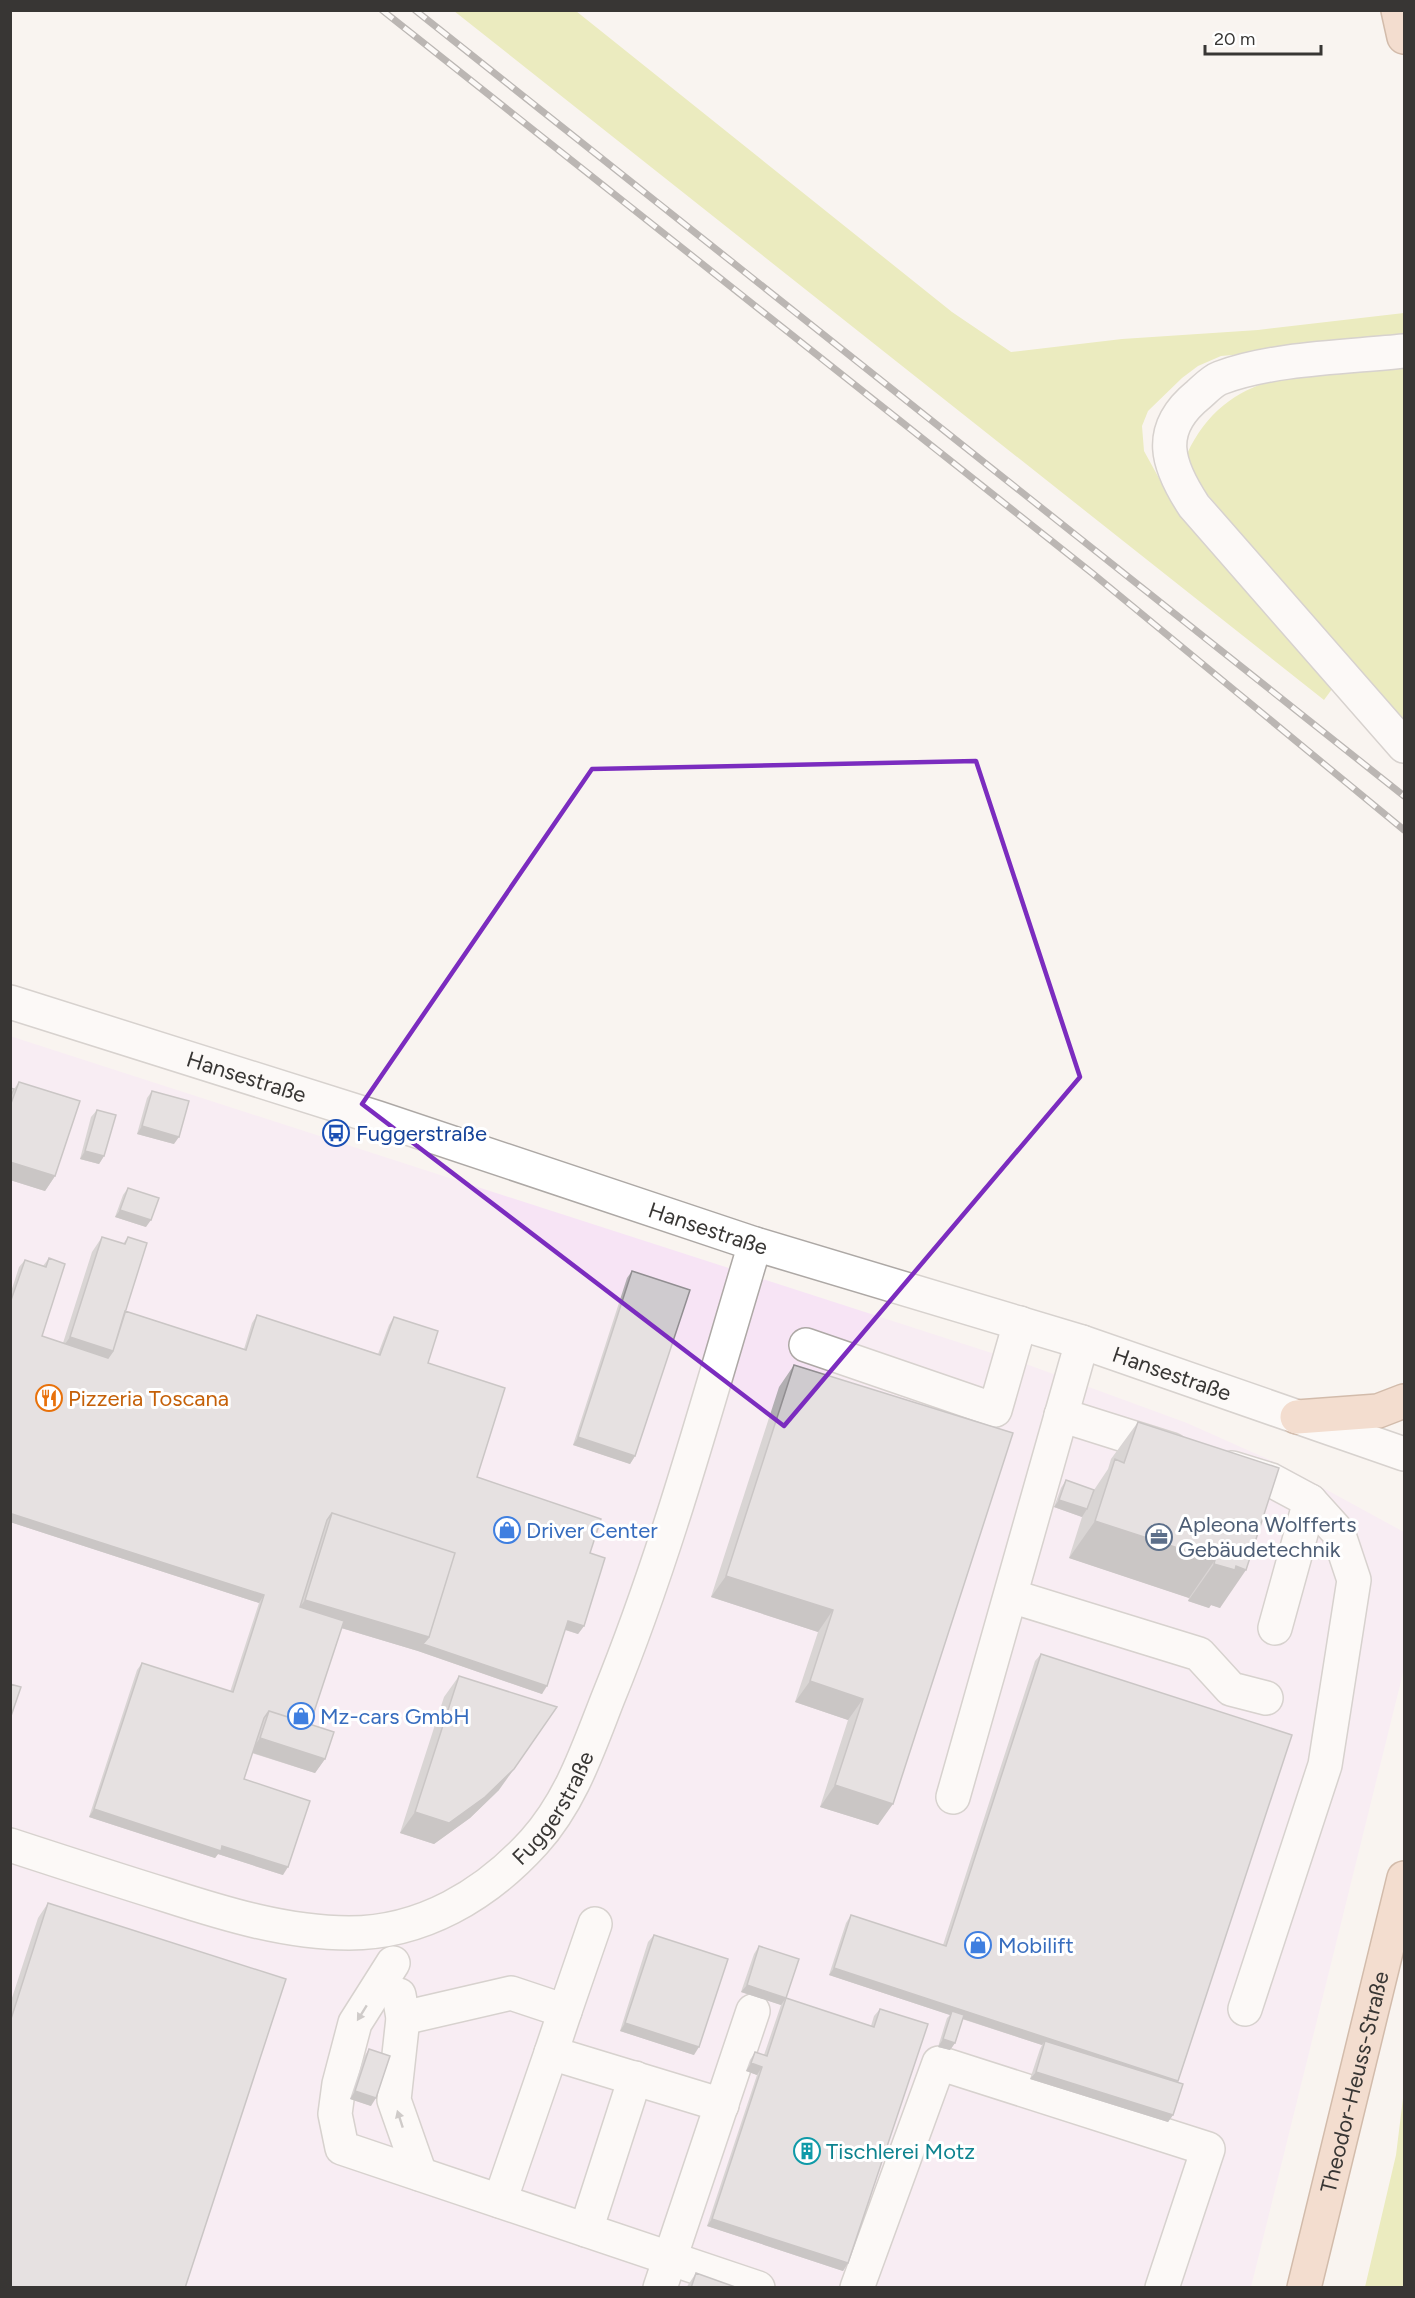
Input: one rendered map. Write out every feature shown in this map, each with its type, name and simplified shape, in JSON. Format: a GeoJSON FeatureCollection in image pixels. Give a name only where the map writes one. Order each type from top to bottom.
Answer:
{"type":"FeatureCollection","features":[{"type":"Feature","properties":{"kind":"main road"},"geometry":{"type":"LineString","coordinates":[[1398,10],[1404,37]]}},
{"type":"Feature","properties":{"kind":"main road"},"geometry":{"type":"LineString","coordinates":[[1297,1417],[1378,1411],[1404,1401]]}},
{"type":"Feature","properties":{"kind":"main road","name":"Theodor-Heuss-Straße"},"geometry":{"type":"LineString","coordinates":[[1304,2288],[1404,1878]]}},
{"type":"Feature","properties":{"kind":"street"},"geometry":{"type":"LineString","coordinates":[[1404,351],[1259,367],[1217,379],[1190,401],[1171,427],[1169,451],[1177,480],[1194,506],[1404,746]]}},
{"type":"Feature","properties":{"kind":"street","name":"Hansestraße"},"geometry":{"type":"LineString","coordinates":[[10,1002],[355,1111],[755,1244],[1082,1342],[1404,1454]]}},
{"type":"Feature","properties":{"kind":"street","name":"Fuggerstraße"},"geometry":{"type":"LineString","coordinates":[[10,1845],[205,1907],[302,1929],[351,1933],[408,1926],[432,1917],[488,1887],[535,1841],[570,1791],[642,1614],[755,1244]]}},
{"type":"Feature","properties":{"kind":"street"},"geometry":{"type":"LineString","coordinates":[[806,1346],[995,1410],[1020,1323]]}},
{"type":"Feature","properties":{"kind":"street"},"geometry":{"type":"LineString","coordinates":[[953,1797],[1082,1342]]}},
{"type":"Feature","properties":{"kind":"street"},"geometry":{"type":"LineString","coordinates":[[1061,1415],[1271,1480],[1310,1501],[1338,1532],[1354,1580],[1325,1765],[1245,2009]]}},
{"type":"Feature","properties":{"kind":"street"},"geometry":{"type":"LineString","coordinates":[[1275,1628],[1310,1501]]}},
{"type":"Feature","properties":{"kind":"street"},"geometry":{"type":"LineString","coordinates":[[1011,1596],[1199,1654],[1231,1689],[1266,1698]]}},
{"type":"Feature","properties":{"kind":"street"},"geometry":{"type":"LineString","coordinates":[[500,2201],[595,1924]]}},
{"type":"Feature","properties":{"kind":"street"},"geometry":{"type":"LineString","coordinates":[[392,1928],[393,1963],[403,2018],[394,2100],[420,2174]]}},
{"type":"Feature","properties":{"kind":"street"},"geometry":{"type":"LineString","coordinates":[[393,1963],[356,2023],[339,2084],[335,2114],[342,2148],[586,2230],[665,2273],[758,2288]]}},
{"type":"Feature","properties":{"kind":"street"},"geometry":{"type":"LineString","coordinates":[[403,2018],[511,1993],[565,2011]]}},
{"type":"Feature","properties":{"kind":"street"},"geometry":{"type":"LineString","coordinates":[[665,2273],[753,2011]]}},
{"type":"Feature","properties":{"kind":"street"},"geometry":{"type":"LineString","coordinates":[[551,2053],[722,2105]]}},
{"type":"Feature","properties":{"kind":"street"},"geometry":{"type":"LineString","coordinates":[[857,2288],[939,2062],[1208,2149],[1162,2288]]}},
{"type":"Feature","properties":{"kind":"street"},"geometry":{"type":"LineString","coordinates":[[586,2230],[636,2078]]}},
{"type":"Feature","properties":{"kind":"highlighted area"},"geometry":{"type":"Polygon","coordinates":[[[976,761],[1080,1077],[784,1426],[362,1104],[592,769],[976,761]]]}},
{"type":"Feature","properties":{"kind":"shaded area"},"geometry":{"type":"Polygon","coordinates":[[[10,1036],[1026,1364],[1187,1423],[1281,1465],[1404,1532],[1404,1669],[1251,2287],[11,2287],[10,1036]]]}},
{"type":"Feature","properties":{"kind":"green space"},"geometry":{"type":"Polygon","coordinates":[[[454,11],[576,11],[952,312],[1011,352],[1122,339],[1258,330],[1404,313],[1404,340],[1221,356],[1198,366],[1182,378],[1148,411],[1142,426],[1144,451],[1176,509],[1335,685],[1324,700],[454,11]]]}},
{"type":"Feature","properties":{"kind":"green space"},"geometry":{"type":"Polygon","coordinates":[[[1404,366],[1404,725],[1197,482],[1187,454],[1205,425],[1226,403],[1252,388],[1279,378],[1309,373],[1404,366]]]}},
{"type":"Feature","properties":{"kind":"green space"},"geometry":{"type":"Polygon","coordinates":[[[1404,2090],[1404,2287],[1365,2287],[1396,2155],[1404,2090]]]}},
{"type":"Feature","properties":{"kind":"building"},"geometry":{"type":"Polygon","coordinates":[[[19,1082],[80,1101],[55,1176],[10,1162],[10,1106],[19,1082]]]}},
{"type":"Feature","properties":{"kind":"building"},"geometry":{"type":"Polygon","coordinates":[[[152,1091],[189,1101],[179,1137],[142,1126],[152,1091]]]}},
{"type":"Feature","properties":{"kind":"building"},"geometry":{"type":"Polygon","coordinates":[[[97,1110],[116,1115],[104,1156],[85,1151],[97,1110]]]}},
{"type":"Feature","properties":{"kind":"building"},"geometry":{"type":"Polygon","coordinates":[[[128,1188],[159,1198],[151,1220],[120,1210],[128,1188]]]}},
{"type":"Feature","properties":{"kind":"building"},"geometry":{"type":"Polygon","coordinates":[[[102,1237],[125,1244],[128,1237],[147,1243],[113,1351],[70,1337],[102,1237]]]}},
{"type":"Feature","properties":{"kind":"building"},"geometry":{"type":"Polygon","coordinates":[[[49,1258],[65,1264],[42,1336],[108,1358],[113,1351],[125,1311],[246,1350],[257,1315],[380,1355],[394,1317],[438,1331],[428,1363],[505,1388],[477,1477],[601,1519],[590,1553],[605,1558],[584,1626],[568,1621],[547,1686],[423,1644],[429,1637],[455,1553],[332,1513],[327,1520],[300,1607],[344,1621],[310,1724],[269,1711],[264,1718],[244,1779],[310,1801],[288,1867],[222,1846],[221,1851],[94,1809],[142,1663],[233,1692],[264,1595],[12,1514],[10,1519],[10,1303],[25,1260],[46,1267],[49,1258]]]}},
{"type":"Feature","properties":{"kind":"building"},"geometry":{"type":"Polygon","coordinates":[[[632,1271],[690,1290],[635,1456],[578,1437],[632,1271]]]}},
{"type":"Feature","properties":{"kind":"building"},"geometry":{"type":"Polygon","coordinates":[[[794,1365],[1013,1433],[893,1804],[835,1785],[863,1699],[810,1681],[833,1610],[726,1576],[794,1365]]]}},
{"type":"Feature","properties":{"kind":"building"},"geometry":{"type":"Polygon","coordinates":[[[1138,1422],[1279,1468],[1246,1570],[1236,1566],[1235,1570],[1214,1564],[1215,1560],[1095,1521],[1115,1459],[1124,1463],[1138,1422]]]}},
{"type":"Feature","properties":{"kind":"building"},"geometry":{"type":"Polygon","coordinates":[[[1066,1480],[1094,1490],[1087,1509],[1059,1500],[1066,1480]]]}},
{"type":"Feature","properties":{"kind":"building"},"geometry":{"type":"Polygon","coordinates":[[[332,1513],[455,1553],[429,1637],[305,1600],[332,1513]]]}},
{"type":"Feature","properties":{"kind":"building"},"geometry":{"type":"Polygon","coordinates":[[[1041,1654],[1292,1735],[1178,2081],[834,1968],[851,1915],[946,1946],[1041,1654]]]}},
{"type":"Feature","properties":{"kind":"building"},"geometry":{"type":"Polygon","coordinates":[[[459,1676],[557,1707],[514,1769],[485,1797],[449,1823],[415,1812],[459,1676]]]}},
{"type":"Feature","properties":{"kind":"building"},"geometry":{"type":"Polygon","coordinates":[[[10,1684],[21,1687],[10,1719],[10,1684]]]}},
{"type":"Feature","properties":{"kind":"building"},"geometry":{"type":"Polygon","coordinates":[[[269,1711],[334,1732],[325,1759],[260,1738],[269,1711]]]}},
{"type":"Feature","properties":{"kind":"building"},"geometry":{"type":"Polygon","coordinates":[[[48,1903],[286,1979],[185,2288],[10,2288],[10,2022],[48,1903]]]}},
{"type":"Feature","properties":{"kind":"building"},"geometry":{"type":"Polygon","coordinates":[[[654,1935],[728,1959],[699,2047],[625,2023],[654,1935]]]}},
{"type":"Feature","properties":{"kind":"building"},"geometry":{"type":"Polygon","coordinates":[[[759,1946],[799,1959],[786,1998],[747,1985],[759,1946]]]}},
{"type":"Feature","properties":{"kind":"building","name":"Tischlerei Motz"},"geometry":{"type":"Polygon","coordinates":[[[786,1998],[874,2027],[880,2009],[928,2024],[848,2263],[712,2219],[762,2067],[751,2063],[755,2052],[767,2056],[786,1998]]]}},
{"type":"Feature","properties":{"kind":"building"},"geometry":{"type":"Polygon","coordinates":[[[952,2011],[964,2015],[955,2043],[943,2039],[952,2011]]]}},
{"type":"Feature","properties":{"kind":"building"},"geometry":{"type":"Polygon","coordinates":[[[1045,2041],[1183,2084],[1173,2115],[1036,2072],[1045,2041]]]}},
{"type":"Feature","properties":{"kind":"building"},"geometry":{"type":"Polygon","coordinates":[[[369,2049],[390,2056],[376,2098],[355,2091],[369,2049]]]}},
{"type":"Feature","properties":{"kind":"building"},"geometry":{"type":"Polygon","coordinates":[[[696,2273],[738,2288],[691,2288],[696,2273]]]}},
{"type":"Feature","properties":{"kind":"railway"},"geometry":{"type":"LineString","coordinates":[[382,10],[1092,573],[1404,830]]}},
{"type":"Feature","properties":{"kind":"railway"},"geometry":{"type":"LineString","coordinates":[[415,10],[1404,796]]}},
{"type":"Feature","properties":{"kind":"place","name":"Fuggerstraße"},"geometry":{"type":"Point","coordinates":[336,1133]}},
{"type":"Feature","properties":{"kind":"place","name":"Pizzeria Toscana"},"geometry":{"type":"Point","coordinates":[49,1398]}},
{"type":"Feature","properties":{"kind":"place","name":"Driver Center"},"geometry":{"type":"Point","coordinates":[507,1530]}},
{"type":"Feature","properties":{"kind":"place","name":"Apleona Wolfferts Gebäudetechnik"},"geometry":{"type":"Point","coordinates":[1159,1537]}},
{"type":"Feature","properties":{"kind":"place","name":"Mz-cars GmbH"},"geometry":{"type":"Point","coordinates":[301,1716]}},
{"type":"Feature","properties":{"kind":"place","name":"Mobilift"},"geometry":{"type":"Point","coordinates":[978,1945]}},
{"type":"Feature","properties":{"kind":"place","name":"Tischlerei Motz"},"geometry":{"type":"Point","coordinates":[807,2151]}}]}
